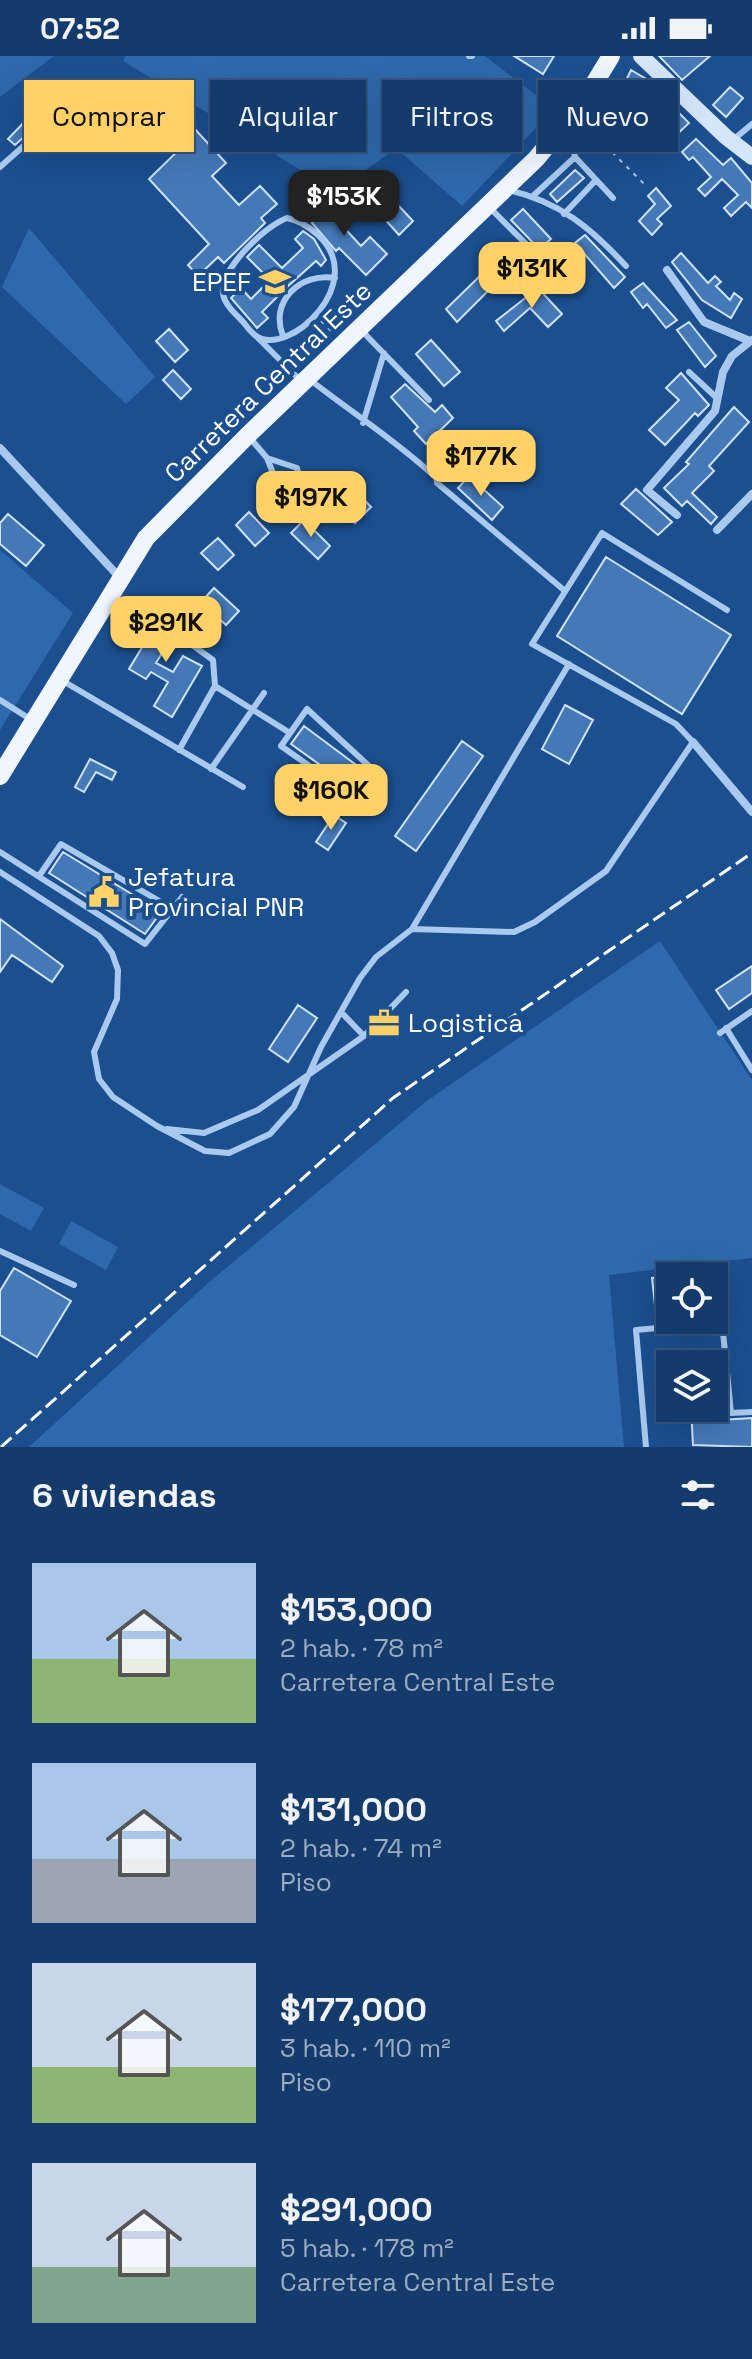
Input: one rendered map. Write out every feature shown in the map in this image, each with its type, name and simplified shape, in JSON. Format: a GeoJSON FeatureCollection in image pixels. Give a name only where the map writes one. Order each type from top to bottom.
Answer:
{"type":"FeatureCollection","features":[{"type":"Feature","properties":{"kind":"main road","name":"Carretera Central Este"},"geometry":{"type":"LineString","coordinates":[[596,80],[611,56]]}},
{"type":"Feature","properties":{"kind":"main road","name":"Carretera Central Este"},"geometry":{"type":"LineString","coordinates":[[0,776],[146,538],[248,435],[345,346],[542,152]]}},
{"type":"Feature","properties":{"kind":"street"},"geometry":{"type":"LineString","coordinates":[[641,56],[752,157]]}},
{"type":"Feature","properties":{"kind":"street"},"geometry":{"type":"LineString","coordinates":[[667,270],[704,322],[751,340],[732,356],[723,372],[715,411],[647,490],[677,515]]}},
{"type":"Feature","properties":{"kind":"street"},"geometry":{"type":"LineString","coordinates":[[0,448],[121,579]]}},
{"type":"Feature","properties":{"kind":"street"},"geometry":{"type":"LineString","coordinates":[[717,530],[752,494]]}},
{"type":"Feature","properties":{"kind":"street"},"geometry":{"type":"LineString","coordinates":[[693,742],[752,812]]}},
{"type":"Feature","properties":{"kind":"lane"},"geometry":{"type":"LineString","coordinates":[[731,141],[752,124]]}},
{"type":"Feature","properties":{"kind":"lane"},"geometry":{"type":"LineString","coordinates":[[0,167],[24,146]]}},
{"type":"Feature","properties":{"kind":"lane"},"geometry":{"type":"LineString","coordinates":[[574,152],[575,157],[613,198]]}},
{"type":"Feature","properties":{"kind":"lane"},"geometry":{"type":"LineString","coordinates":[[533,196],[575,157]]}},
{"type":"Feature","properties":{"kind":"lane"},"geometry":{"type":"LineString","coordinates":[[536,159],[554,176]]}},
{"type":"Feature","properties":{"kind":"lane"},"geometry":{"type":"LineString","coordinates":[[564,214],[596,180]]}},
{"type":"Feature","properties":{"kind":"lane"},"geometry":{"type":"LineString","coordinates":[[504,189],[533,196],[589,226],[626,266]]}},
{"type":"Feature","properties":{"kind":"lane"},"geometry":{"type":"LineString","coordinates":[[487,206],[565,283]]}},
{"type":"Feature","properties":{"kind":"lane"},"geometry":{"type":"LineString","coordinates":[[257,337],[268,340],[283,336],[316,316],[328,299],[335,278],[335,254],[321,238],[294,219],[277,221],[226,273],[222,291],[225,302],[257,337],[307,381],[363,423],[392,438],[433,475],[446,494],[565,591]]}},
{"type":"Feature","properties":{"kind":"lane"},"geometry":{"type":"LineString","coordinates":[[283,336],[278,318],[284,299],[309,279],[320,276],[335,278]]}},
{"type":"Feature","properties":{"kind":"lane"},"geometry":{"type":"LineString","coordinates":[[361,330],[429,400]]}},
{"type":"Feature","properties":{"kind":"lane"},"geometry":{"type":"LineString","coordinates":[[363,423],[384,353]]}},
{"type":"Feature","properties":{"kind":"lane"},"geometry":{"type":"LineString","coordinates":[[689,372],[718,399]]}},
{"type":"Feature","properties":{"kind":"lane"},"geometry":{"type":"LineString","coordinates":[[248,435],[267,458],[278,486],[282,489],[295,483],[299,477],[297,468],[267,458]]}},
{"type":"Feature","properties":{"kind":"lane"},"geometry":{"type":"LineString","coordinates":[[433,475],[448,449]]}},
{"type":"Feature","properties":{"kind":"lane"},"geometry":{"type":"LineString","coordinates":[[412,929],[514,932],[535,922],[606,871],[693,742],[676,724],[532,644],[602,533],[727,610]]}},
{"type":"Feature","properties":{"kind":"lane"},"geometry":{"type":"LineString","coordinates":[[179,750],[215,686],[213,660],[184,639]]}},
{"type":"Feature","properties":{"kind":"lane"},"geometry":{"type":"LineString","coordinates":[[0,872],[99,936],[112,953],[118,970],[117,999],[94,1052],[94,1067],[113,1097],[205,1151],[229,1153],[252,1144],[283,1122],[294,1107],[341,1012],[376,957],[412,929],[569,664]]}},
{"type":"Feature","properties":{"kind":"lane"},"geometry":{"type":"LineString","coordinates":[[60,679],[243,787]]}},
{"type":"Feature","properties":{"kind":"lane"},"geometry":{"type":"LineString","coordinates":[[215,686],[290,733]]}},
{"type":"Feature","properties":{"kind":"lane"},"geometry":{"type":"LineString","coordinates":[[211,769],[264,693]]}},
{"type":"Feature","properties":{"kind":"lane"},"geometry":{"type":"LineString","coordinates":[[0,700],[33,721]]}},
{"type":"Feature","properties":{"kind":"lane"},"geometry":{"type":"LineString","coordinates":[[307,709],[381,777],[362,803],[281,746],[290,733],[307,709]]}},
{"type":"Feature","properties":{"kind":"lane"},"geometry":{"type":"LineString","coordinates":[[39,876],[61,844],[173,909]]}},
{"type":"Feature","properties":{"kind":"lane"},"geometry":{"type":"LineString","coordinates":[[0,852],[145,944],[182,897]]}},
{"type":"Feature","properties":{"kind":"lane"},"geometry":{"type":"LineString","coordinates":[[163,1129],[204,1133],[258,1110],[364,1036],[406,992]]}},
{"type":"Feature","properties":{"kind":"lane"},"geometry":{"type":"LineString","coordinates":[[752,1011],[723,1030],[752,1070]]}},
{"type":"Feature","properties":{"kind":"lane"},"geometry":{"type":"LineString","coordinates":[[341,1012],[364,1036]]}},
{"type":"Feature","properties":{"kind":"lane"},"geometry":{"type":"LineString","coordinates":[[0,1251],[74,1285]]}},
{"type":"Feature","properties":{"kind":"lane"},"geometry":{"type":"LineString","coordinates":[[646,1447],[636,1330],[722,1322],[731,1413],[752,1412]]}},
{"type":"Feature","properties":{"kind":"path"},"geometry":{"type":"LineString","coordinates":[[609,152],[645,185]]}},
{"type":"Feature","properties":{"kind":"path"},"geometry":{"type":"LineString","coordinates":[[316,316],[345,346]]}},
{"type":"Feature","properties":{"kind":"shaded area"},"geometry":{"type":"Polygon","coordinates":[[[0,56],[54,56],[0,97],[0,56]]]}},
{"type":"Feature","properties":{"kind":"shaded area"},"geometry":{"type":"Polygon","coordinates":[[[126,56],[485,56],[516,80],[382,80],[382,152],[391,152],[336,192],[271,152],[366,152],[366,80],[210,80],[210,115],[194,105],[194,80],[154,80],[123,61],[126,56]]]}},
{"type":"Feature","properties":{"kind":"shaded area"},"geometry":{"type":"Polygon","coordinates":[[[522,84],[538,97],[538,126],[522,143],[522,84]]]}},
{"type":"Feature","properties":{"kind":"shaded area"},"geometry":{"type":"Polygon","coordinates":[[[401,152],[513,152],[462,206],[401,152]]]}},
{"type":"Feature","properties":{"kind":"shaded area"},"geometry":{"type":"Polygon","coordinates":[[[29,228],[155,377],[126,404],[2,287],[29,228]]]}},
{"type":"Feature","properties":{"kind":"shaded area"},"geometry":{"type":"Polygon","coordinates":[[[0,550],[73,613],[0,730],[0,550]]]}},
{"type":"Feature","properties":{"kind":"shaded area"},"geometry":{"type":"Polygon","coordinates":[[[660,941],[752,1080],[752,1258],[718,1262],[656,1262],[656,1269],[609,1275],[624,1447],[29,1447],[208,1283],[428,1100],[660,941]]]}},
{"type":"Feature","properties":{"kind":"shaded area"},"geometry":{"type":"Polygon","coordinates":[[[0,1184],[44,1208],[31,1231],[0,1214],[0,1184]]]}},
{"type":"Feature","properties":{"kind":"shaded area"},"geometry":{"type":"Polygon","coordinates":[[[71,1221],[118,1247],[106,1270],[59,1244],[71,1221]]]}},
{"type":"Feature","properties":{"kind":"building"},"geometry":{"type":"Polygon","coordinates":[[[514,56],[554,56],[543,74],[514,56]]]}},
{"type":"Feature","properties":{"kind":"building"},"geometry":{"type":"Polygon","coordinates":[[[659,56],[710,56],[682,80],[659,56]]]}},
{"type":"Feature","properties":{"kind":"building"},"geometry":{"type":"Polygon","coordinates":[[[631,70],[648,80],[626,80],[631,70]]]}},
{"type":"Feature","properties":{"kind":"building"},"geometry":{"type":"Polygon","coordinates":[[[730,87],[743,98],[726,117],[713,105],[730,87]]]}},
{"type":"Feature","properties":{"kind":"building"},"geometry":{"type":"Polygon","coordinates":[[[678,112],[689,123],[678,133],[678,112]]]}},
{"type":"Feature","properties":{"kind":"building"},"geometry":{"type":"Polygon","coordinates":[[[24,122],[24,137],[15,145],[8,139],[24,122]]]}},
{"type":"Feature","properties":{"kind":"building"},"geometry":{"type":"Polygon","coordinates":[[[194,128],[210,146],[210,152],[216,152],[226,163],[212,176],[239,205],[260,186],[277,204],[261,218],[265,223],[224,263],[218,257],[198,276],[188,265],[209,244],[149,179],[177,152],[194,152],[194,128]]]}},
{"type":"Feature","properties":{"kind":"building"},"geometry":{"type":"Polygon","coordinates":[[[696,139],[723,165],[731,158],[752,183],[752,208],[746,202],[731,216],[724,208],[738,195],[722,179],[705,196],[698,189],[711,177],[693,157],[689,160],[682,152],[696,139]]]}},
{"type":"Feature","properties":{"kind":"building"},"geometry":{"type":"Polygon","coordinates":[[[575,170],[584,178],[557,202],[550,194],[575,170]]]}},
{"type":"Feature","properties":{"kind":"building"},"geometry":{"type":"Polygon","coordinates":[[[656,188],[671,206],[657,219],[662,224],[652,235],[639,221],[655,204],[648,196],[656,188]]]}},
{"type":"Feature","properties":{"kind":"building"},"geometry":{"type":"Polygon","coordinates":[[[314,195],[361,246],[370,237],[387,254],[366,275],[339,248],[336,251],[312,223],[315,220],[302,206],[314,195]]]}},
{"type":"Feature","properties":{"kind":"building"},"geometry":{"type":"Polygon","coordinates":[[[395,202],[413,221],[399,235],[381,215],[395,202]]]}},
{"type":"Feature","properties":{"kind":"building"},"geometry":{"type":"Polygon","coordinates":[[[523,209],[551,239],[539,249],[511,220],[523,209]]]}},
{"type":"Feature","properties":{"kind":"building"},"geometry":{"type":"Polygon","coordinates":[[[303,231],[314,239],[326,260],[321,266],[316,261],[287,287],[262,312],[268,318],[257,328],[231,298],[241,288],[251,299],[270,280],[247,257],[259,245],[282,268],[303,248],[295,239],[303,231]]]}},
{"type":"Feature","properties":{"kind":"building"},"geometry":{"type":"Polygon","coordinates":[[[585,235],[625,277],[614,288],[575,243],[585,235]]]}},
{"type":"Feature","properties":{"kind":"building"},"geometry":{"type":"Polygon","coordinates":[[[681,253],[708,283],[715,276],[721,282],[716,286],[730,300],[734,293],[742,299],[731,318],[702,300],[672,262],[681,253]]]}},
{"type":"Feature","properties":{"kind":"building"},"geometry":{"type":"Polygon","coordinates":[[[484,272],[495,284],[457,322],[446,309],[484,272]]]}},
{"type":"Feature","properties":{"kind":"building"},"geometry":{"type":"Polygon","coordinates":[[[643,283],[677,320],[666,328],[647,304],[643,308],[631,292],[643,283]]]}},
{"type":"Feature","properties":{"kind":"building"},"geometry":{"type":"Polygon","coordinates":[[[538,288],[562,314],[548,327],[530,308],[504,331],[496,321],[538,288]]]}},
{"type":"Feature","properties":{"kind":"building"},"geometry":{"type":"Polygon","coordinates":[[[689,322],[716,356],[705,367],[677,330],[689,322]]]}},
{"type":"Feature","properties":{"kind":"building"},"geometry":{"type":"Polygon","coordinates":[[[169,329],[188,350],[175,362],[156,341],[169,329]]]}},
{"type":"Feature","properties":{"kind":"building"},"geometry":{"type":"Polygon","coordinates":[[[431,340],[460,372],[444,386],[416,354],[431,340]]]}},
{"type":"Feature","properties":{"kind":"building"},"geometry":{"type":"Polygon","coordinates":[[[173,370],[191,389],[181,399],[163,380],[173,370]]]}},
{"type":"Feature","properties":{"kind":"building"},"geometry":{"type":"Polygon","coordinates":[[[681,373],[709,405],[698,416],[695,413],[665,445],[649,430],[679,400],[666,388],[681,373]]]}},
{"type":"Feature","properties":{"kind":"building"},"geometry":{"type":"Polygon","coordinates":[[[405,384],[435,412],[442,405],[453,418],[426,444],[414,431],[418,427],[391,397],[405,384]]]}},
{"type":"Feature","properties":{"kind":"building"},"geometry":{"type":"Polygon","coordinates":[[[734,407],[749,422],[709,466],[714,471],[692,493],[717,517],[711,524],[687,501],[682,506],[664,488],[689,464],[686,462],[734,407]]]}},
{"type":"Feature","properties":{"kind":"building"},"geometry":{"type":"Polygon","coordinates":[[[469,476],[503,507],[492,520],[458,488],[469,476]]]}},
{"type":"Feature","properties":{"kind":"building"},"geometry":{"type":"Polygon","coordinates":[[[346,480],[371,507],[355,523],[329,497],[346,480]]]}},
{"type":"Feature","properties":{"kind":"building"},"geometry":{"type":"Polygon","coordinates":[[[636,489],[672,522],[658,535],[621,504],[636,489]]]}},
{"type":"Feature","properties":{"kind":"building"},"geometry":{"type":"Polygon","coordinates":[[[249,512],[269,533],[255,546],[236,525],[249,512]]]}},
{"type":"Feature","properties":{"kind":"building"},"geometry":{"type":"Polygon","coordinates":[[[8,514],[44,545],[26,566],[0,544],[0,523],[8,514]]]}},
{"type":"Feature","properties":{"kind":"building"},"geometry":{"type":"Polygon","coordinates":[[[304,520],[330,546],[318,559],[291,533],[304,520]]]}},
{"type":"Feature","properties":{"kind":"building"},"geometry":{"type":"Polygon","coordinates":[[[218,538],[234,555],[218,570],[201,553],[218,538]]]}},
{"type":"Feature","properties":{"kind":"building"},"geometry":{"type":"Polygon","coordinates":[[[606,557],[731,635],[682,714],[557,636],[606,557]]]}},
{"type":"Feature","properties":{"kind":"building"},"geometry":{"type":"Polygon","coordinates":[[[214,588],[239,611],[226,625],[201,602],[214,588]]]}},
{"type":"Feature","properties":{"kind":"building"},"geometry":{"type":"Polygon","coordinates":[[[178,608],[186,613],[156,663],[173,672],[183,656],[202,666],[172,717],[154,706],[168,682],[151,672],[146,679],[129,669],[164,611],[174,617],[178,608]]]}},
{"type":"Feature","properties":{"kind":"building"},"geometry":{"type":"Polygon","coordinates":[[[565,705],[593,720],[569,764],[542,749],[565,705]]]}},
{"type":"Feature","properties":{"kind":"building"},"geometry":{"type":"Polygon","coordinates":[[[304,726],[371,776],[359,793],[291,744],[304,726]]]}},
{"type":"Feature","properties":{"kind":"building"},"geometry":{"type":"Polygon","coordinates":[[[462,741],[483,756],[416,851],[395,836],[462,741]]]}},
{"type":"Feature","properties":{"kind":"building"},"geometry":{"type":"Polygon","coordinates":[[[90,759],[116,772],[112,780],[96,772],[84,792],[75,787],[90,759]]]}},
{"type":"Feature","properties":{"kind":"building"},"geometry":{"type":"Polygon","coordinates":[[[334,815],[346,823],[328,850],[316,842],[334,815]]]}},
{"type":"Feature","properties":{"kind":"building","name":"Jefatura Provincial PNR"},"geometry":{"type":"Polygon","coordinates":[[[63,852],[161,912],[145,934],[49,873],[63,852]]]}},
{"type":"Feature","properties":{"kind":"building"},"geometry":{"type":"Polygon","coordinates":[[[0,919],[63,966],[52,982],[12,955],[0,972],[0,919]]]}},
{"type":"Feature","properties":{"kind":"building"},"geometry":{"type":"Polygon","coordinates":[[[752,966],[752,993],[729,1009],[716,990],[752,966]]]}},
{"type":"Feature","properties":{"kind":"building"},"geometry":{"type":"Polygon","coordinates":[[[298,1005],[317,1018],[288,1062],[269,1049],[298,1005]]]}},
{"type":"Feature","properties":{"kind":"building"},"geometry":{"type":"Polygon","coordinates":[[[14,1268],[71,1301],[37,1357],[0,1335],[0,1291],[14,1268]]]}},
{"type":"Feature","properties":{"kind":"building"},"geometry":{"type":"Polygon","coordinates":[[[652,1278],[656,1278],[655,1305],[652,1278]]]}},
{"type":"Feature","properties":{"kind":"building"},"geometry":{"type":"Polygon","coordinates":[[[752,1418],[752,1447],[693,1445],[692,1422],[728,1422],[728,1420],[752,1418]]]}},
{"type":"Feature","properties":{"kind":"railway"},"geometry":{"type":"LineString","coordinates":[[1,1447],[393,1098],[752,853]]}},
{"type":"Feature","properties":{"kind":"place","name":"EPEF"},"geometry":{"type":"Point","coordinates":[275,282]}},
{"type":"Feature","properties":{"kind":"place","name":"Jefatura Provincial PNR"},"geometry":{"type":"Point","coordinates":[104,892]}},
{"type":"Feature","properties":{"kind":"place","name":"Logistica"},"geometry":{"type":"Point","coordinates":[384,1023]}}]}
